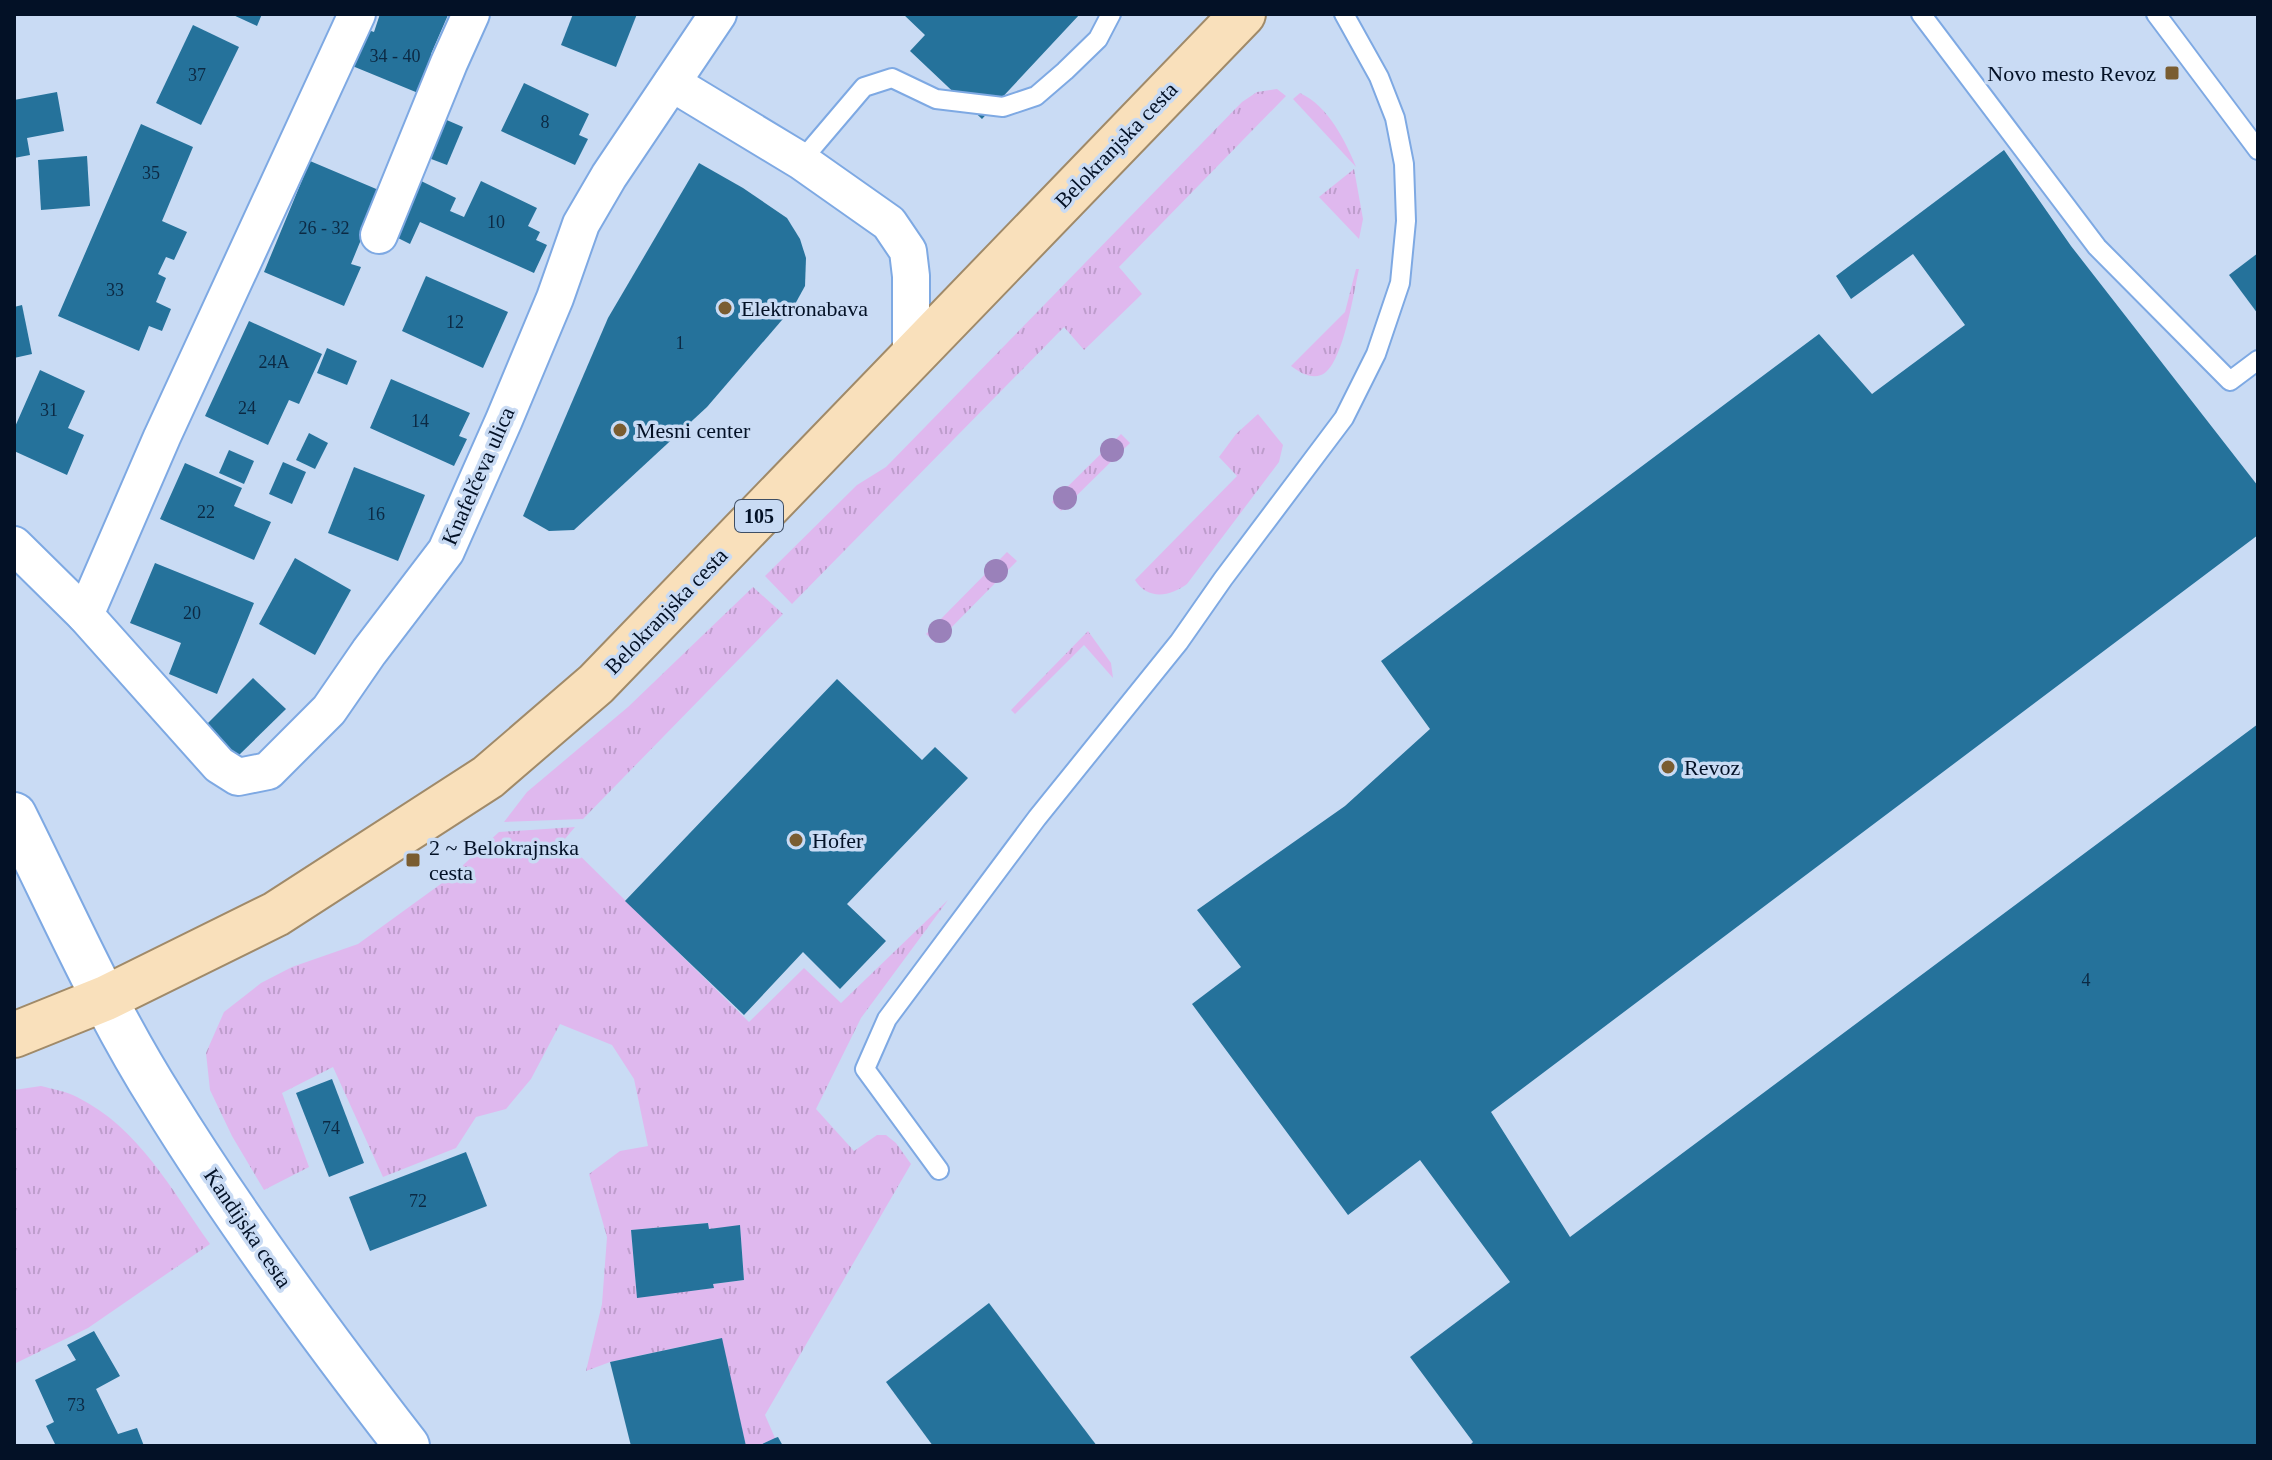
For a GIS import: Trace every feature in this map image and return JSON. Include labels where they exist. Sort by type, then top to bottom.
[{"type":"main road","name":"Belokranjska cesta","points":[[106,998],[276,914],[488,777],[596,684],[1243,14]]},
{"type":"main road","name":"Kandijska cesta","points":[[14,815],[161,1100],[254,1240],[407,1446]]},
{"type":"main road","name":"105","points":[[14,1035],[106,998]]},
{"type":"street","points":[[85,615],[162,437],[357,14]]},
{"type":"street","points":[[379,235],[471,14]]},
{"type":"street","name":"Knafelčeva ulica","points":[[14,545],[85,615],[219,765],[238,777],[268,771],[329,710],[446,551],[555,298],[581,224],[609,176],[718,14]]},
{"type":"street","points":[[672,83],[801,161],[889,223],[908,251],[911,359]]},
{"type":"lane","points":[[801,161],[864,87],[892,78],[936,99],[1003,107],[1036,96],[1098,39],[1111,14]]},
{"type":"lane","points":[[939,1170],[865,1069],[887,1019],[1037,818],[1179,642],[1344,418],[1376,354],[1400,283],[1406,221],[1404,164],[1395,118],[1379,77],[1344,14]]},
{"type":"lane","points":[[1921,14],[2097,247],[2230,381],[2258,360]]},
{"type":"lane","points":[[2156,14],[2258,150]]},
{"type":"green space","points":[[1277,89],[1286,96],[1119,267],[1142,294],[1084,350],[1064,327],[792,604],[765,576],[857,485],[886,467],[1242,102],[1257,92]]},
{"type":"green space","points":[[1300,93],[1327,115],[1341,135],[1356,167],[1293,99]]},
{"type":"green space","points":[[1354,169],[1363,219],[1359,239],[1319,197]]},
{"type":"green space","points":[[1356,269],[1359,269],[1351,310],[1336,358],[1321,375],[1301,373],[1291,366],[1345,312]]},
{"type":"green space","points":[[1258,414],[1283,445],[1279,462],[1187,584],[1166,594],[1146,591],[1135,580],[1237,476],[1219,457],[1236,434]]},
{"type":"green space","points":[[1121,434],[1130,443],[1061,511],[1052,502]]},
{"type":"green space","points":[[1007,552],[1017,561],[936,643],[926,634]]},
{"type":"green space","points":[[753,587],[783,614],[583,819],[504,822],[527,792],[628,707]]},
{"type":"green space","points":[[1088,631],[1111,663],[1113,678],[1084,645],[1015,714],[1011,710]]},
{"type":"green space","points":[[575,827],[564,840],[749,1022],[804,968],[841,1003],[948,900],[861,1018],[816,1109],[854,1151],[877,1135],[886,1135],[911,1164],[765,1415],[775,1438],[758,1446],[746,1446],[721,1338],[610,1362],[586,1371],[602,1304],[607,1237],[589,1174],[620,1151],[648,1146],[634,1079],[612,1045],[560,1024],[531,1079],[506,1109],[476,1117],[456,1148],[383,1177],[333,1067],[282,1093],[309,1167],[264,1190],[232,1136],[210,1090],[206,1053],[224,1012],[261,983],[292,967],[358,944],[449,878],[499,832]],"holes":[[[708,1223],[709,1229],[740,1226],[744,1280],[713,1284],[713,1288],[637,1297],[631,1230]]]},
{"type":"green space","points":[[41,1086],[77,1097],[118,1125],[167,1181],[210,1244],[88,1328],[14,1364],[14,1090]]},
{"type":"building","points":[[231,14],[262,14],[257,26]]},
{"type":"building","points":[[380,14],[460,14],[458,19],[448,15],[431,54],[439,57],[423,95],[350,65],[365,29],[374,32]]},
{"type":"building","points":[[573,14],[637,14],[616,67],[561,45]]},
{"type":"building","points":[[903,14],[1080,14],[982,119],[910,51],[925,35]]},
{"type":"building","points":[[193,25],[239,47],[201,125],[156,103]]},
{"type":"building","points":[[524,83],[589,114],[579,135],[588,139],[575,165],[501,131]]},
{"type":"building","points":[[57,92],[64,131],[27,138],[30,155],[14,158],[14,100]]},
{"type":"building","points":[[442,118],[463,127],[447,165],[426,157]]},
{"type":"building","points":[[141,124],[193,147],[162,221],[187,232],[174,260],[166,257],[158,274],[166,278],[156,302],[171,309],[162,331],[149,326],[139,351],[58,316]]},
{"type":"building","points":[[2004,150],[2071,246],[2258,486],[2258,535],[1491,1112],[1570,1237],[2258,724],[2258,1446],[1469,1446],[1473,1442],[1410,1357],[1510,1282],[1420,1160],[1348,1215],[1192,1004],[1241,967],[1197,910],[1345,806],[1430,729],[1381,661],[1819,334],[1872,394],[1965,325],[1913,254],[1851,299],[1836,276]]},
{"type":"building","points":[[87,156],[90,206],[41,210],[38,160]]},
{"type":"building","points":[[310,161],[381,191],[351,264],[361,267],[344,306],[264,272]]},
{"type":"building","points":[[699,163],[787,218],[800,239],[806,258],[805,286],[794,306],[707,407],[574,530],[549,531],[523,516],[608,318]]},
{"type":"building","points":[[417,179],[456,198],[450,211],[464,217],[481,181],[537,208],[528,226],[540,232],[536,240],[547,245],[534,273],[420,222],[410,244],[390,234]]},
{"type":"building","points":[[2258,253],[2258,314],[2229,275]]},
{"type":"building","points":[[426,276],[508,312],[483,368],[402,331]]},
{"type":"building","points":[[22,305],[32,354],[14,358],[14,307]]},
{"type":"building","points":[[249,321],[322,354],[299,404],[289,400],[268,445],[205,416]]},
{"type":"building","points":[[327,348],[357,361],[347,385],[317,373]]},
{"type":"building","points":[[40,370],[85,391],[68,428],[84,435],[67,475],[14,451],[14,429]]},
{"type":"building","points":[[391,379],[470,413],[459,436],[467,439],[454,466],[370,428]]},
{"type":"building","points":[[309,433],[328,443],[315,469],[296,460]]},
{"type":"building","points":[[229,450],[254,461],[244,484],[219,473]]},
{"type":"building","points":[[283,462],[306,472],[292,504],[269,494]]},
{"type":"building","points":[[185,463],[242,488],[234,506],[271,522],[254,560],[160,519]]},
{"type":"building","points":[[354,467],[425,495],[398,561],[328,533]]},
{"type":"building","points":[[295,558],[351,590],[315,655],[259,624]]},
{"type":"building","points":[[155,563],[254,603],[217,694],[169,674],[181,643],[130,623]]},
{"type":"building","points":[[253,678],[286,709],[238,756],[206,725]]},
{"type":"building","name":"Hofer","points":[[837,679],[922,760],[935,747],[968,778],[847,904],[886,941],[840,989],[803,952],[744,1015],[625,901]]},
{"type":"building","points":[[332,1079],[364,1163],[329,1177],[296,1093]]},
{"type":"building","points":[[466,1152],[487,1206],[370,1251],[349,1197]]},
{"type":"building","points":[[708,1223],[709,1229],[740,1225],[744,1280],[713,1284],[714,1288],[637,1298],[631,1230]]},
{"type":"building","points":[[989,1303],[1097,1446],[933,1446],[886,1382]]},
{"type":"building","points":[[94,1331],[120,1376],[96,1389],[118,1434],[137,1428],[144,1446],[56,1446],[46,1426],[54,1422],[35,1380],[76,1360],[67,1345]]},
{"type":"building","points":[[722,1338],[746,1446],[631,1446],[610,1362]]},
{"type":"building","points":[[778,1437],[783,1446],[758,1446],[775,1438]]},
{"type":"place","name":"Novo mesto Revoz","points":[[2172,73]]},
{"type":"place","name":"Elektronabava","points":[[725,308]]},
{"type":"place","name":"Mesni center","points":[[620,430]]},
{"type":"place","name":"Revoz","points":[[1668,767]]},
{"type":"place","name":"Hofer","points":[[796,840]]},
{"type":"place","name":"2 ~ Belokrajnska cesta","points":[[413,860]]}]
